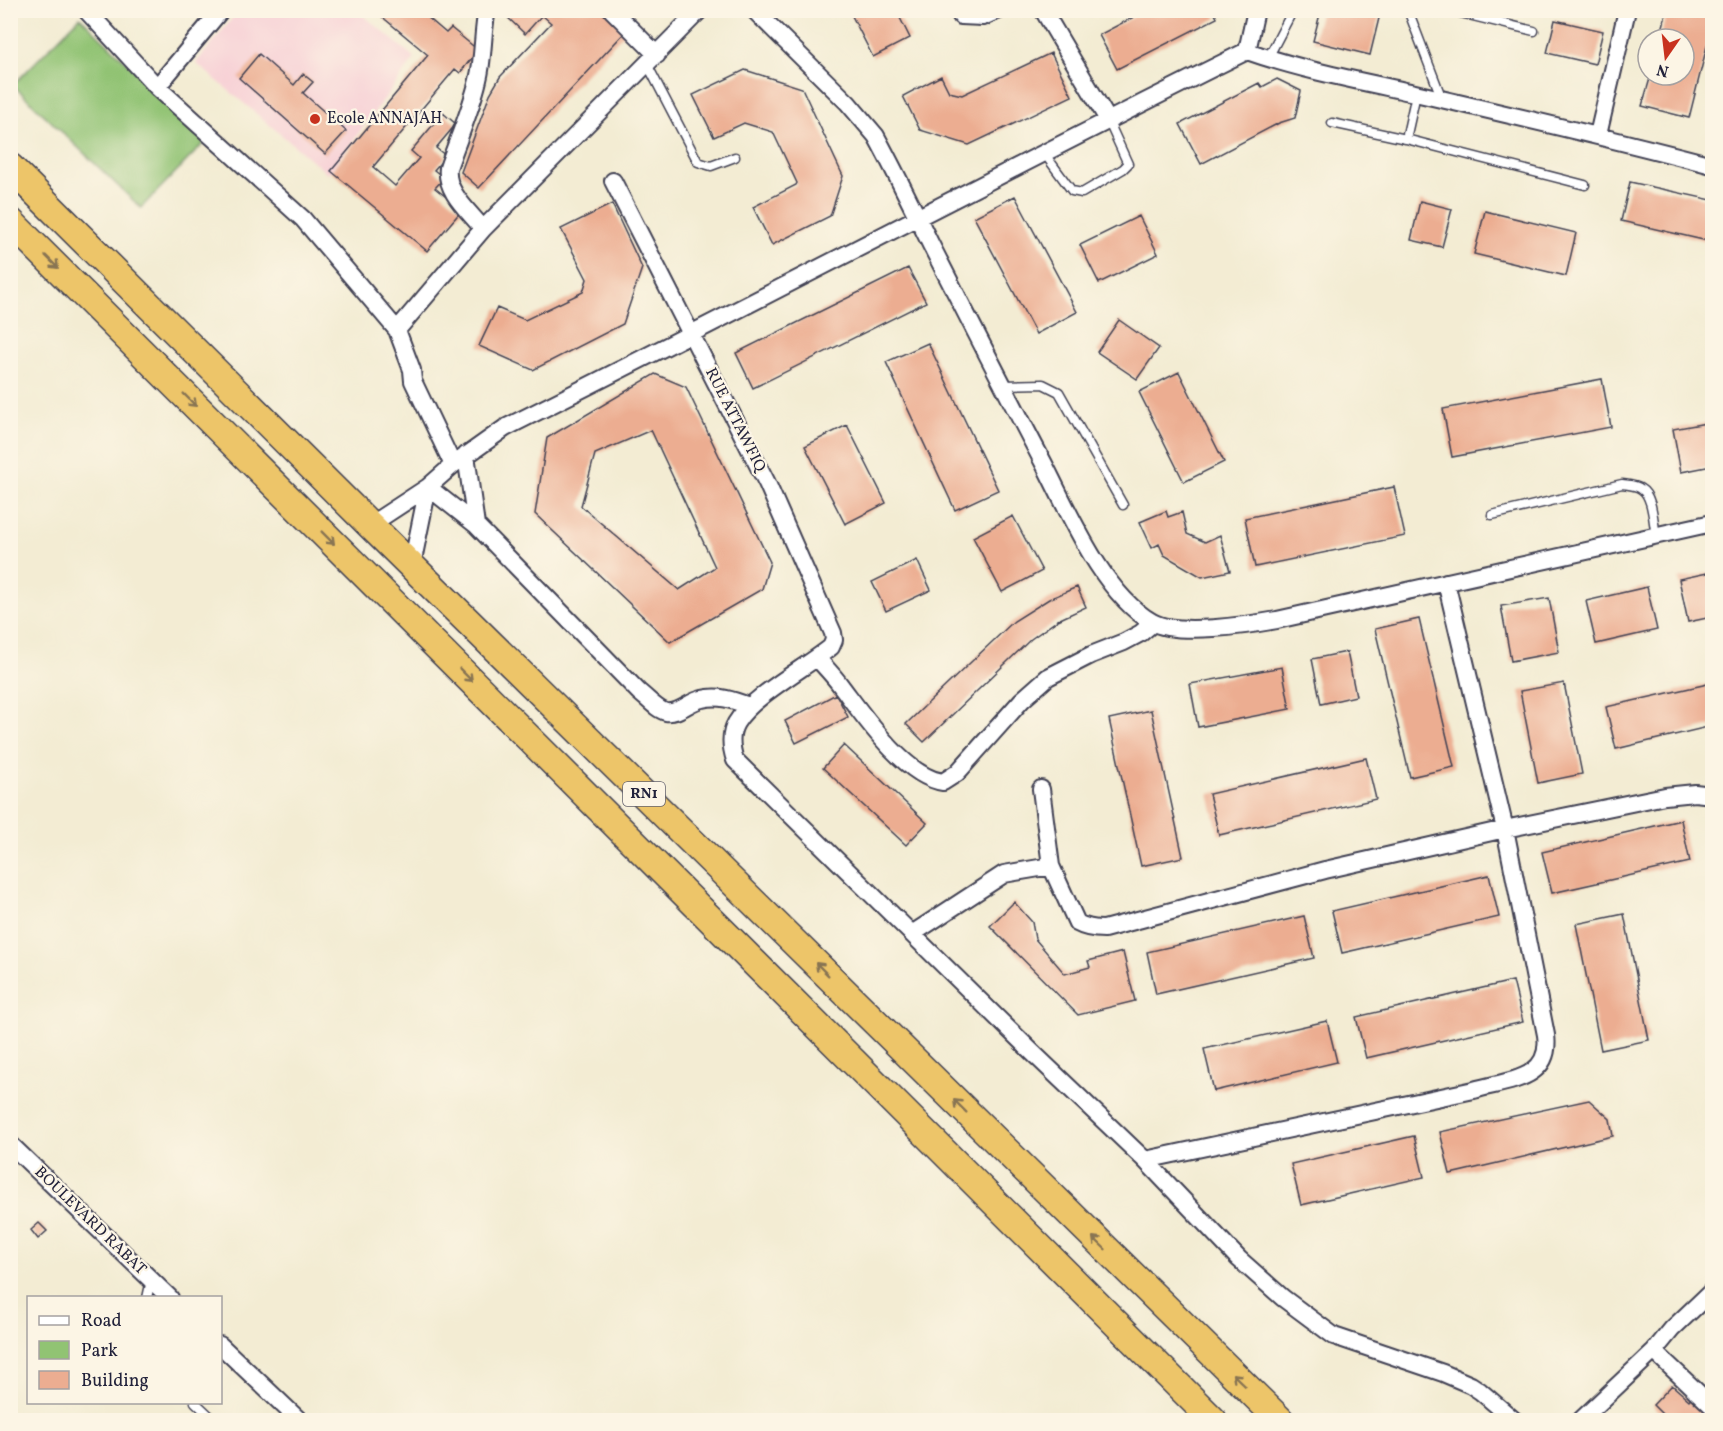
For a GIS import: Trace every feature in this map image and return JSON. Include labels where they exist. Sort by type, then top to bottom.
[{"type":"highway","name":"RN1","points":[[10,166],[370,525],[1280,1420]]},
{"type":"highway","name":"RN1","points":[[10,221],[1214,1420]]},
{"type":"street","points":[[86,10],[157,87],[303,219],[397,330],[413,381],[460,460],[476,525]]},
{"type":"street","points":[[157,87],[221,10]]},
{"type":"street","points":[[483,229],[452,191],[447,177],[448,168],[478,81],[487,10]]},
{"type":"street","points":[[612,10],[652,60]]},
{"type":"street","points":[[397,330],[483,229],[700,10]]},
{"type":"street","points":[[754,10],[864,120],[889,159],[1002,385],[1094,558],[1122,596],[1153,623],[1179,628],[1238,627],[1713,523]]},
{"type":"street","points":[[958,10],[961,16],[983,17],[999,10]]},
{"type":"street","points":[[1043,10],[1108,120]]},
{"type":"street","points":[[1247,51],[1256,10]]},
{"type":"street","points":[[1598,135],[1627,10]]},
{"type":"street","points":[[370,525],[428,486],[505,428],[1247,51],[1416,94],[1598,135],[1713,165]]},
{"type":"street","name":"RUE ATTAWFIQ","points":[[614,181],[767,483],[827,617],[834,640],[831,647],[817,658]]},
{"type":"street","points":[[428,486],[476,525],[639,692],[662,711],[676,711],[700,699],[727,698],[749,706]]},
{"type":"street","points":[[411,565],[428,486]]},
{"type":"street","points":[[1145,1160],[1474,1090],[1527,1075],[1538,1068],[1544,1060],[1548,1048],[1546,1035],[1505,829],[1446,582]]},
{"type":"street","points":[[1153,623],[1124,642],[1048,677],[1022,700],[957,773],[944,782],[934,781],[913,767],[886,742],[862,716],[841,685],[817,658],[749,706],[734,725],[731,747],[735,760],[1145,1160],[1239,1259],[1282,1298],[1324,1330],[1356,1345],[1465,1382],[1480,1391],[1514,1420]]},
{"type":"street","points":[[1041,789],[1051,866],[1077,923],[1084,927],[1104,929],[1324,870],[1505,829],[1665,796],[1695,793],[1713,795]]},
{"type":"street","points":[[912,934],[1004,874],[1051,866]]},
{"type":"street","name":"BOULEVARD RABAT","points":[[10,1144],[168,1296]]},
{"type":"street","points":[[1581,1420],[1713,1291]]},
{"type":"street","points":[[222,1347],[299,1420]]},
{"type":"street","points":[[1654,1351],[1713,1406]]},
{"type":"lane","points":[[1268,58],[1293,10]]},
{"type":"lane","points":[[1408,10],[1442,100]]},
{"type":"lane","points":[[1448,10],[1534,32]]},
{"type":"lane","points":[[652,60],[698,162],[711,166],[735,157]]},
{"type":"lane","points":[[1406,139],[1416,94]]},
{"type":"lane","points":[[1044,153],[1072,191],[1082,193],[1124,169],[1128,164],[1108,120]]},
{"type":"lane","points":[[1332,123],[1406,139],[1585,185]]},
{"type":"lane","points":[[1002,385],[1043,384],[1059,392],[1123,505]]},
{"type":"lane","points":[[1492,514],[1622,484],[1639,487],[1644,491],[1649,499],[1656,535]]},
{"type":"lane","points":[[148,1296],[152,1280]]},
{"type":"lane","points":[[197,1404],[214,1420]]},
{"type":"shaded area","name":"Ecole ANNAJAH","points":[[239,10],[358,11],[415,58],[328,174],[196,63]]},
{"type":"green space","points":[[80,17],[207,140],[141,208],[13,85]]},
{"type":"building","points":[[374,10],[419,10],[446,33],[451,28],[478,50],[460,73],[455,69],[373,167],[395,186],[419,158],[411,151],[443,113],[456,124],[436,148],[446,156],[434,170],[444,178],[435,188],[462,210],[427,251],[331,171],[428,55]]},
{"type":"building","points":[[505,10],[607,10],[628,29],[479,188],[461,172],[490,94],[500,77],[551,23],[542,15],[525,34],[503,13]]},
{"type":"building","points":[[849,10],[896,10],[910,38],[873,57]]},
{"type":"building","points":[[1147,10],[1213,10],[1217,18],[1117,69],[1099,35]]},
{"type":"building","points":[[1321,10],[1365,10],[1380,14],[1370,55],[1313,41]]},
{"type":"building","points":[[1667,10],[1712,10],[1712,26],[1689,118],[1642,106],[1648,87],[1696,87],[1696,27],[1663,27]]},
{"type":"building","points":[[1555,20],[1603,31],[1595,64],[1547,53]]},
{"type":"building","points":[[1051,53],[1072,96],[969,145],[920,130],[903,96],[941,76],[949,92],[962,95]]},
{"type":"building","points":[[259,54],[294,85],[303,74],[313,82],[303,93],[346,131],[325,154],[239,78]]},
{"type":"building","points":[[745,70],[802,88],[843,176],[830,216],[772,245],[753,207],[797,183],[773,132],[744,123],[714,137],[693,95]]},
{"type":"building","points":[[1277,79],[1301,91],[1295,118],[1279,123],[1201,164],[1180,124],[1259,83],[1262,87]]},
{"type":"building","points":[[1630,182],[1712,200],[1712,242],[1621,221]]},
{"type":"building","points":[[1015,196],[1077,312],[1036,334],[974,217]]},
{"type":"building","points":[[1420,201],[1452,209],[1442,247],[1411,240]]},
{"type":"building","points":[[612,204],[642,268],[623,324],[533,370],[479,346],[497,308],[525,320],[583,292],[587,279],[561,229]]},
{"type":"building","points":[[1485,211],[1576,233],[1566,276],[1474,254]]},
{"type":"building","points":[[1139,216],[1158,254],[1099,283],[1080,245]]},
{"type":"building","points":[[908,268],[926,302],[753,388],[736,353]]},
{"type":"building","points":[[1119,320],[1159,348],[1137,379],[1097,352]]},
{"type":"building","points":[[928,343],[998,490],[955,510],[886,362]]},
{"type":"building","points":[[1179,372],[1224,462],[1184,482],[1139,392]]},
{"type":"building","points":[[655,374],[686,387],[770,562],[762,589],[670,642],[535,514],[547,438]],"holes":[[[651,430],[715,567],[679,590],[581,506],[595,454]]]},
{"type":"building","points":[[1602,379],[1611,427],[1452,457],[1443,409]]},
{"type":"building","points":[[1712,422],[1712,466],[1681,472],[1673,429]]},
{"type":"building","points":[[847,425],[886,503],[845,524],[805,446]]},
{"type":"building","points":[[1394,487],[1405,536],[1255,567],[1245,518]]},
{"type":"building","points":[[1166,511],[1168,517],[1182,512],[1187,534],[1205,542],[1220,535],[1230,571],[1202,577],[1164,555],[1159,544],[1152,548],[1140,522]]},
{"type":"building","points":[[1013,516],[1042,571],[1002,592],[973,537]]},
{"type":"building","points":[[917,560],[931,590],[886,611],[872,582]]},
{"type":"building","points":[[1712,572],[1712,617],[1688,622],[1679,579]]},
{"type":"building","points":[[1077,587],[1086,607],[1058,620],[1031,639],[924,742],[906,724],[1014,621],[1049,599]]},
{"type":"building","points":[[1647,587],[1657,630],[1596,644],[1586,601]]},
{"type":"building","points":[[1549,598],[1559,652],[1511,661],[1501,606]]},
{"type":"building","points":[[1419,619],[1454,767],[1410,777],[1375,629]]},
{"type":"building","points":[[1347,652],[1356,696],[1321,704],[1312,659]]},
{"type":"building","points":[[1282,667],[1290,709],[1198,727],[1190,684]]},
{"type":"building","points":[[1564,683],[1582,774],[1538,783],[1520,691]]},
{"type":"building","points":[[1712,683],[1712,726],[1616,749],[1606,707]]},
{"type":"building","points":[[836,694],[848,717],[796,743],[785,721]]},
{"type":"building","points":[[1151,710],[1183,857],[1141,866],[1109,719]]},
{"type":"building","points":[[844,745],[927,823],[906,845],[823,768]]},
{"type":"building","points":[[1366,758],[1376,799],[1219,835],[1209,794]]},
{"type":"building","points":[[1681,820],[1690,862],[1552,893],[1542,852]]},
{"type":"building","points":[[1489,875],[1499,917],[1342,953],[1332,911]]},
{"type":"building","points":[[1014,902],[1032,922],[1035,939],[1065,974],[1090,967],[1088,961],[1123,952],[1135,1001],[1078,1015],[990,926]]},
{"type":"building","points":[[1624,914],[1649,1040],[1601,1050],[1576,924]]},
{"type":"building","points":[[1304,916],[1314,958],[1156,994],[1147,952]]},
{"type":"building","points":[[1513,981],[1523,1022],[1366,1058],[1356,1017]]},
{"type":"building","points":[[1327,1021],[1337,1062],[1214,1091],[1204,1049]]},
{"type":"building","points":[[1589,1100],[1610,1119],[1613,1136],[1450,1174],[1440,1132]]},
{"type":"building","points":[[1414,1136],[1424,1177],[1301,1205],[1291,1164]]},
{"type":"building","points":[[39,1223],[47,1231],[38,1239],[31,1230]]},
{"type":"building","points":[[1672,1385],[1689,1400],[1693,1395],[1712,1413],[1705,1420],[1658,1420],[1663,1415],[1653,1405]]},
{"type":"place","name":"Ecole ANNAJAH","points":[[315,119]]}]
